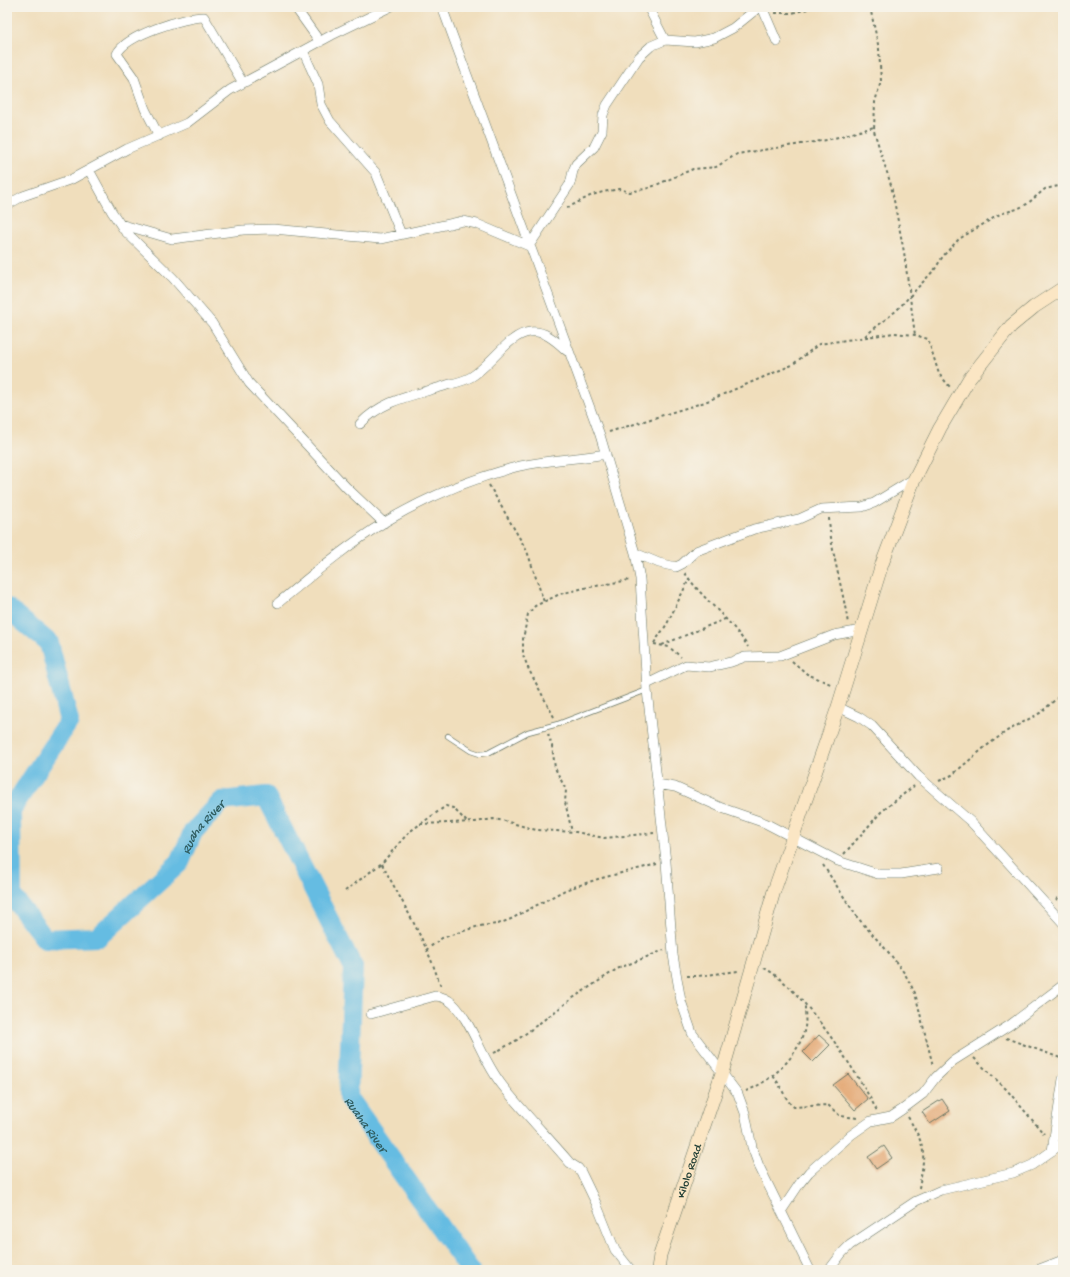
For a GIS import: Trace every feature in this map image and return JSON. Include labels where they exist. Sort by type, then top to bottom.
[{"type":"main road","name":"Kilolo Road","points":[[658,1270],[660,1255],[722,1073],[774,891],[844,689],[855,630],[915,478],[969,379],[1011,326],[1063,288]]},
{"type":"street","points":[[296,7],[320,42]]},
{"type":"street","points":[[7,205],[23,196],[72,179],[127,149],[187,123],[230,90],[390,7]]},
{"type":"street","points":[[442,7],[568,352],[600,435],[635,553],[640,579],[647,687],[666,862],[672,946],[681,1001],[692,1033],[738,1094],[745,1113],[752,1147],[810,1270]]},
{"type":"street","points":[[648,7],[665,40]]},
{"type":"street","points":[[529,246],[570,184],[576,164],[594,147],[602,131],[603,115],[607,105],[639,57],[651,46],[665,40],[695,42],[714,38],[733,28],[761,9],[777,42]]},
{"type":"street","points":[[159,136],[145,109],[134,78],[117,54],[122,48],[141,35],[171,22],[204,16],[243,83]]},
{"type":"street","points":[[303,51],[318,84],[321,104],[330,121],[376,173],[401,234]]},
{"type":"street","points":[[89,170],[120,224],[173,278],[212,323],[249,383],[346,487],[384,523]]},
{"type":"street","points":[[120,224],[172,239],[244,230],[273,229],[380,239],[463,221],[470,221],[529,246]]},
{"type":"street","points":[[360,424],[371,412],[390,402],[469,378],[486,367],[518,336],[531,331],[550,337],[568,352]]},
{"type":"street","points":[[278,603],[318,570],[384,523],[423,502],[484,478],[517,467],[606,454]]},
{"type":"street","points":[[635,553],[670,566],[679,565],[696,551],[708,545],[754,529],[786,523],[828,508],[862,507],[881,499],[915,478]]},
{"type":"street","points":[[647,687],[670,671],[686,665],[717,666],[746,657],[773,657],[786,654],[855,630]]},
{"type":"street","points":[[838,707],[859,717],[872,726],[926,782],[971,822],[1063,923]]},
{"type":"street","points":[[657,784],[675,787],[715,805],[793,836],[838,861],[878,874],[901,874],[938,868]]},
{"type":"street","points":[[782,1210],[809,1172],[852,1134],[871,1121],[890,1117],[903,1109],[923,1094],[936,1077],[953,1061],[995,1034],[1063,985]]},
{"type":"street","points":[[371,1014],[435,996],[444,996],[456,1006],[486,1060],[502,1085],[570,1163],[578,1168],[596,1203],[615,1250],[631,1270]]},
{"type":"street","points":[[1052,1148],[1063,1079]]},
{"type":"street","points":[[829,1270],[850,1245],[916,1201],[941,1190],[1013,1173],[1032,1165],[1052,1148],[1063,1143]]},
{"type":"street","points":[[1037,1270],[1063,1260]]},
{"type":"lane","points":[[448,736],[471,751],[480,754],[488,753],[528,732],[558,724],[647,687]]},
{"type":"path","points":[[761,9],[792,13],[815,7]]},
{"type":"path","points":[[870,7],[879,49],[881,82],[875,102],[874,127],[876,140],[891,185],[910,296],[915,335]]},
{"type":"path","points":[[565,209],[592,195],[619,189],[630,192],[649,188],[693,169],[716,167],[737,154],[827,140],[874,127]]},
{"type":"path","points":[[865,337],[897,310],[935,269],[943,256],[958,239],[1000,214],[1017,209],[1027,204],[1045,190],[1063,185]]},
{"type":"path","points":[[600,435],[705,402],[792,366],[819,344],[894,333],[915,335],[928,339],[939,374],[958,397]]},
{"type":"path","points":[[484,478],[511,521],[527,551],[544,602]]},
{"type":"path","points":[[828,508],[829,527],[843,589],[855,630]]},
{"type":"path","points":[[679,565],[705,599],[733,626],[754,656]]},
{"type":"path","points":[[558,724],[529,670],[522,648],[528,614],[534,606],[560,594],[584,588],[640,579]]},
{"type":"path","points":[[654,644],[667,624],[689,580]]},
{"type":"path","points":[[662,645],[725,618]]},
{"type":"path","points":[[644,646],[654,644],[662,645],[676,651],[686,665]]},
{"type":"path","points":[[786,654],[807,674],[844,689]]},
{"type":"path","points":[[838,861],[881,812],[901,795],[926,782],[952,775],[985,747],[1007,731],[1040,713],[1063,693]]},
{"type":"path","points":[[540,729],[546,733],[551,740],[555,768],[566,790],[565,802],[572,832]]},
{"type":"path","points":[[345,891],[382,863],[404,837],[446,806],[450,806],[466,822]]},
{"type":"path","points":[[420,824],[435,825],[493,819],[536,830],[572,832],[604,838],[663,832]]},
{"type":"path","points":[[813,848],[849,906],[905,974],[915,993],[936,1077]]},
{"type":"path","points":[[426,950],[442,938],[479,926],[498,924],[511,919],[565,890],[598,879],[666,862]]},
{"type":"path","points":[[382,863],[435,969],[444,996]]},
{"type":"path","points":[[486,1060],[497,1050],[517,1040],[584,990],[617,969],[672,946]]},
{"type":"path","points":[[7,958],[12,957]]},
{"type":"path","points":[[676,974],[698,976],[751,968],[773,973],[786,984],[822,1024],[867,1091],[881,1119]]},
{"type":"path","points":[[738,1094],[755,1088],[780,1070],[798,1044],[805,1028],[805,1006]]},
{"type":"path","points":[[995,1034],[1063,1059]]},
{"type":"path","points":[[967,1052],[1007,1090],[1052,1148]]},
{"type":"path","points":[[773,1076],[781,1086],[786,1098],[794,1107],[828,1105],[843,1117],[871,1121]]},
{"type":"path","points":[[903,1109],[921,1139],[924,1149],[916,1201]]},
{"type":"building","points":[[819,1035],[830,1045],[813,1062],[803,1052]]},
{"type":"building","points":[[848,1074],[868,1099],[855,1110],[833,1085]]},
{"type":"building","points":[[942,1099],[950,1111],[930,1124],[922,1112]]},
{"type":"building","points":[[884,1146],[892,1158],[876,1169],[868,1157]]},
{"type":"waterway","name":"Ruaha River","points":[[7,608],[49,643],[69,721],[11,810],[12,896],[45,939],[98,937],[180,862],[193,832],[222,801],[266,796],[353,967],[348,1097],[470,1270]]}]
